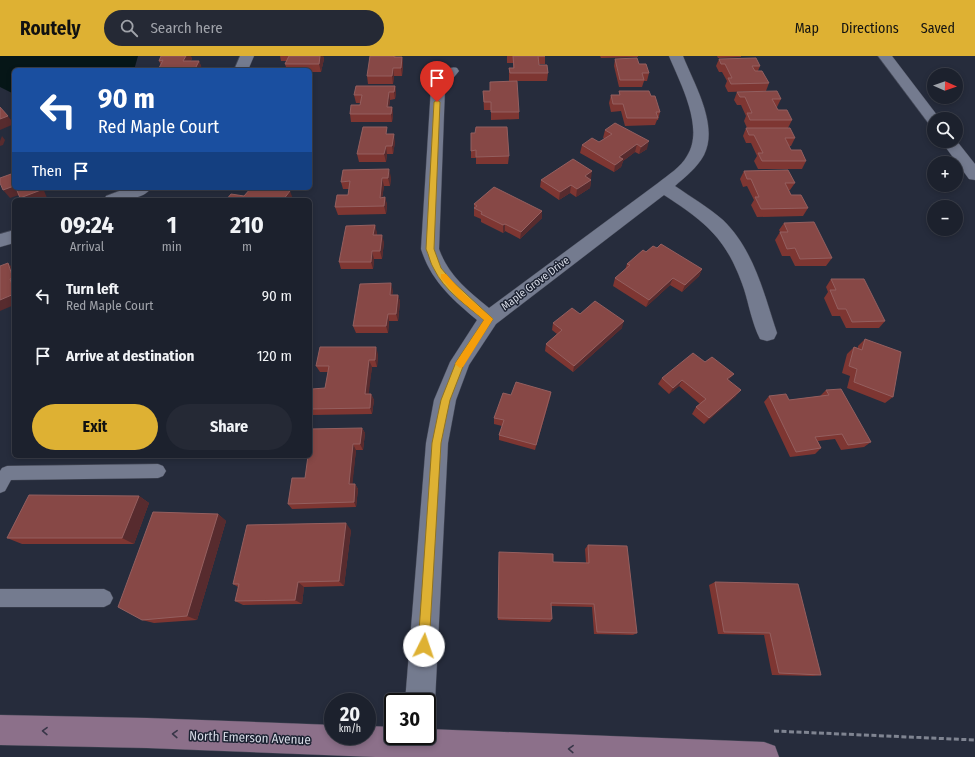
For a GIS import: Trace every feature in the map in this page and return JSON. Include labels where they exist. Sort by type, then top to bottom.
[{"type":"main road","name":"North Emerson Avenue","points":[[0,730],[384,744]]},
{"type":"main road","name":"North Emerson Avenue","points":[[419,745],[764,757]]},
{"type":"street","points":[[242,68],[247,56]]},
{"type":"street","name":"Maple Grove Drive","points":[[421,693],[437,443],[445,400],[460,362],[489,319],[518,295],[664,188],[689,165],[696,154],[700,143],[700,115],[676,56]]},
{"type":"street","points":[[885,56],[927,112]]},
{"type":"street","points":[[452,71],[438,86],[430,249],[437,268],[448,282],[461,296],[489,319]]},
{"type":"street","points":[[955,148],[975,174]]},
{"type":"street","points":[[664,188],[694,207],[717,225],[732,241],[750,281],[767,333]]},
{"type":"street","points":[[117,198],[137,190]]},
{"type":"street","points":[[0,241],[12,237]]},
{"type":"lane","points":[[0,486],[7,473],[158,471]]},
{"type":"lane","points":[[0,598],[104,598]]},
{"type":"shaded area","points":[[0,56],[138,56],[135,68],[12,68],[12,93],[0,87]]},
{"type":"building","points":[[161,56],[186,56],[183,61],[199,61],[196,68],[159,68],[163,60],[159,61]]},
{"type":"building","points":[[289,56],[320,56],[319,64],[285,64]]},
{"type":"building","points":[[370,56],[402,57],[401,68],[393,68],[392,76],[367,76]]},
{"type":"building","points":[[513,56],[538,56],[539,65],[547,65],[548,73],[510,73],[509,68],[514,68]]},
{"type":"building","points":[[637,58],[639,64],[646,64],[649,73],[642,73],[644,80],[620,80],[615,59]]},
{"type":"building","points":[[756,58],[760,66],[752,66],[755,71],[762,71],[769,83],[731,84],[728,78],[732,78],[725,64],[721,64],[719,59]]},
{"type":"building","points":[[517,81],[519,112],[491,112],[491,102],[484,102],[483,91],[490,91],[490,82]]},
{"type":"building","points":[[356,86],[395,86],[394,92],[389,92],[387,107],[392,107],[391,114],[350,114],[351,105],[360,105],[362,95],[354,95]]},
{"type":"building","points":[[619,91],[649,91],[651,96],[655,96],[660,112],[656,112],[658,118],[627,118],[623,104],[613,104],[611,95],[620,95]]},
{"type":"building","points":[[777,91],[781,99],[772,99],[778,110],[787,110],[792,120],[750,120],[747,113],[752,113],[745,97],[740,97],[737,92]]},
{"type":"building","points":[[0,107],[8,116],[0,119]]},
{"type":"building","points":[[615,123],[649,141],[641,147],[637,144],[619,157],[623,159],[615,165],[582,145],[592,138],[599,142],[612,134],[605,130]]},
{"type":"building","points":[[363,127],[387,127],[386,134],[394,134],[392,146],[386,146],[384,154],[357,154]]},
{"type":"building","points":[[476,127],[507,127],[509,156],[476,157],[476,150],[471,151],[471,133],[475,133]]},
{"type":"building","points":[[746,128],[790,128],[795,138],[785,138],[791,150],[801,150],[806,161],[762,161],[758,153],[763,153],[754,135],[749,135]]},
{"type":"building","points":[[573,159],[592,171],[585,176],[591,180],[577,189],[571,185],[560,192],[541,180]]},
{"type":"building","points":[[389,169],[388,178],[382,178],[380,198],[385,197],[384,206],[335,207],[337,195],[348,195],[350,181],[341,182],[343,170]]},
{"type":"building","points":[[788,170],[795,183],[785,183],[791,195],[801,195],[808,208],[761,209],[755,197],[759,197],[751,179],[747,179],[744,171]]},
{"type":"building","points":[[12,174],[12,187],[3,190],[0,183],[0,178]]},
{"type":"building","points":[[494,187],[542,211],[521,232],[481,214],[482,212],[474,208],[477,206],[474,204]]},
{"type":"building","points":[[17,190],[41,190],[20,198]]},
{"type":"building","points":[[249,190],[290,191],[285,198],[228,198],[231,194],[244,196]]},
{"type":"building","points":[[814,222],[832,258],[800,259],[795,248],[787,249],[780,232],[788,232],[784,223]]},
{"type":"building","points":[[375,225],[373,235],[382,235],[380,251],[372,251],[371,262],[339,262],[346,226]]},
{"type":"building","points":[[661,244],[702,269],[685,285],[673,278],[649,300],[615,278],[630,265],[627,264],[643,250],[646,252],[653,246],[657,248]]},
{"type":"building","points":[[8,263],[12,275],[12,278],[10,279],[12,284],[12,295],[0,300],[0,266]]},
{"type":"building","points":[[831,279],[864,279],[885,321],[852,322],[846,309],[838,309],[830,290],[836,290]]},
{"type":"building","points":[[391,283],[390,295],[398,295],[396,314],[388,314],[386,326],[353,326],[360,284]]},
{"type":"building","points":[[595,301],[624,321],[574,366],[546,344],[562,330],[553,323],[572,308],[580,314]]},
{"type":"building","points":[[865,339],[901,352],[893,397],[854,382],[857,369],[849,366],[854,347],[862,350]]},
{"type":"building","points":[[320,347],[376,347],[375,360],[369,360],[365,394],[371,394],[370,408],[312,409],[312,389],[325,388],[329,366],[316,366]]},
{"type":"building","points":[[693,353],[705,362],[712,357],[734,374],[727,379],[741,390],[709,418],[696,407],[706,399],[682,380],[673,388],[662,378]]},
{"type":"building","points":[[516,382],[551,392],[536,445],[499,435],[504,420],[494,418],[503,393],[511,395]]},
{"type":"building","points":[[841,389],[871,442],[848,445],[842,434],[815,437],[821,448],[796,452],[769,396],[786,394],[789,400],[829,395],[826,390]]},
{"type":"building","points":[[362,428],[360,444],[353,444],[349,484],[355,484],[354,502],[288,504],[292,478],[305,478],[308,458],[312,458],[312,429]]},
{"type":"building","points":[[29,495],[139,496],[122,538],[7,538]]},
{"type":"building","points":[[153,512],[218,514],[187,616],[142,620],[118,607]]},
{"type":"building","points":[[346,523],[339,581],[298,582],[295,600],[235,601],[239,584],[233,584],[247,525]]},
{"type":"building","points":[[588,545],[627,546],[637,633],[597,632],[594,604],[551,603],[552,619],[498,618],[499,552],[553,554],[553,562],[589,563]]},
{"type":"building","points":[[715,582],[798,584],[821,675],[779,673],[770,633],[724,632]]},
{"type":"slow traffic","points":[[443,276],[461,296],[489,319],[460,364]]},
{"type":"route","points":[[424,646],[437,443],[442,414],[445,400],[460,362],[489,319],[461,296],[448,282],[437,268],[430,249],[437,102]]}]
